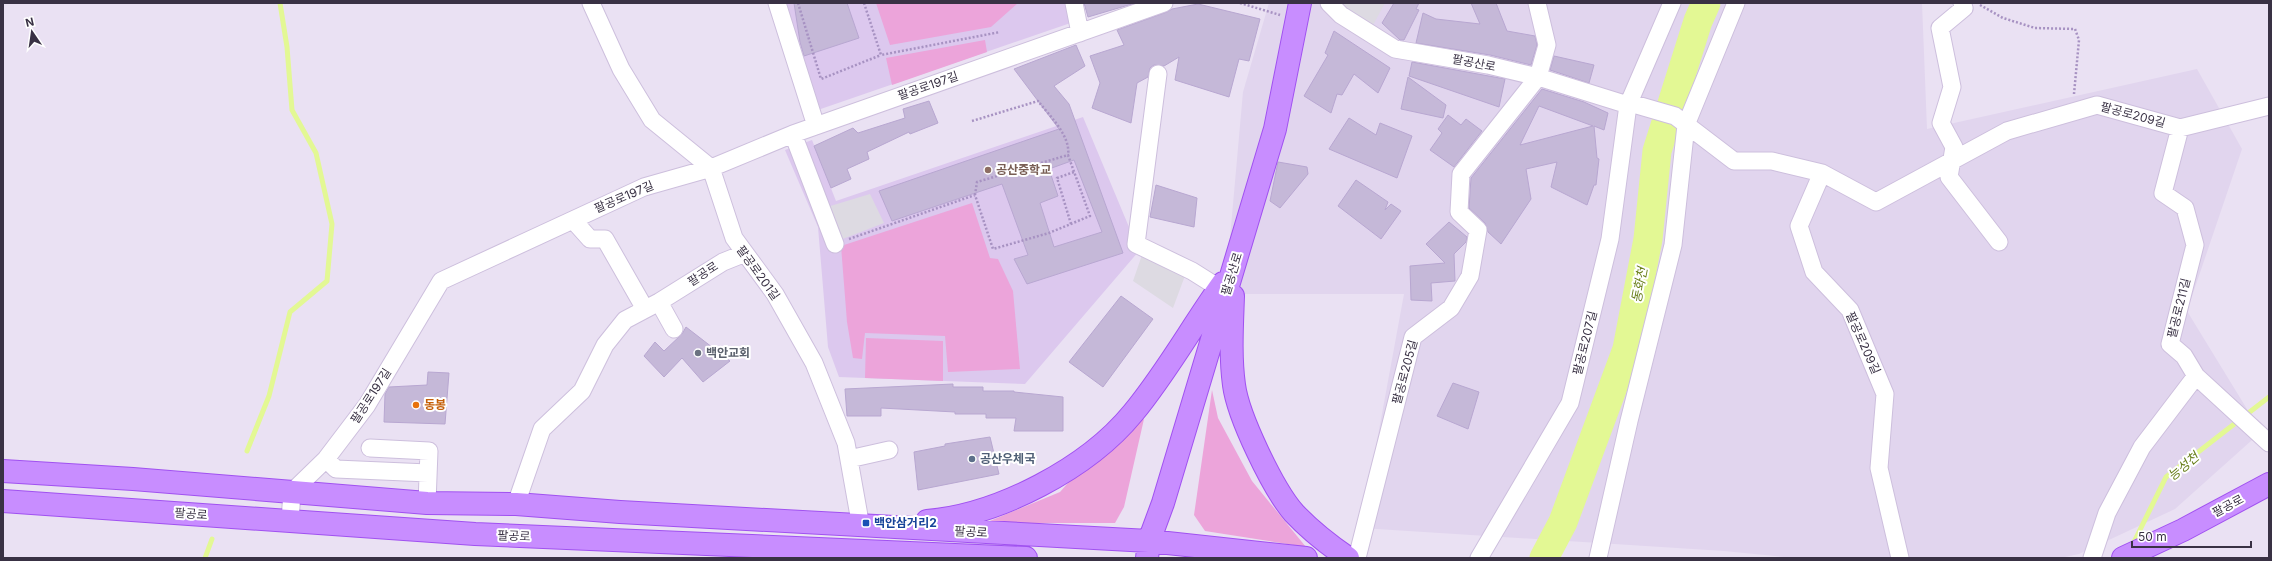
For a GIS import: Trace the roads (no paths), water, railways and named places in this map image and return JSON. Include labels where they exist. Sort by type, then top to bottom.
[{"type":"main road","name":"팔공산로","points":[[1148,550],[1275,130],[1299,11]]},
{"type":"main road","points":[[861,527],[945,519],[1016,498],[1052,479],[1090,453],[1132,414],[1168,368],[1219,288],[1233,269]]},
{"type":"main road","points":[[1233,269],[1234,385],[1241,414],[1253,443],[1294,513],[1328,545],[1348,558]]},
{"type":"main road","name":"팔공로","points":[[3,471],[133,479],[427,503],[516,504],[861,527],[1148,550],[1306,558]]},
{"type":"main road","name":"팔공로","points":[[2123,558],[2182,530],[2269,484]]},
{"type":"main road","name":"팔공로","points":[[3,502],[482,534],[1026,558]]},
{"type":"street","points":[[593,3],[621,69],[652,120],[711,168]]},
{"type":"street","points":[[777,3],[816,126]]},
{"type":"street","points":[[1074,3],[1080,33]]},
{"type":"street","name":"팔공로197길","points":[[292,492],[326,459],[367,406],[441,281],[644,187],[711,168],[793,134],[1164,3]]},
{"type":"street","name":"팔공산로","points":[[1329,3],[1342,15],[1395,49],[1488,65],[1538,77],[1681,121]]},
{"type":"street","name":"팔공로205길","points":[[1357,558],[1413,337],[1451,308],[1470,276],[1478,230],[1459,212],[1461,174],[1538,77],[1547,45],[1537,3]]},
{"type":"street","name":"팔공로207길","points":[[1478,558],[1570,403],[1610,239],[1633,105],[1672,3]]},
{"type":"street","points":[[1598,558],[1629,421],[1673,245],[1681,121],[1736,3]]},
{"type":"street","points":[[1967,5],[1940,28],[1952,87],[1941,124],[1954,147],[1949,177],[1999,242]]},
{"type":"street","points":[[1158,74],[1136,244],[1192,271],[1219,288]]},
{"type":"street","name":"팔공로209길","points":[[1900,558],[1879,468],[1885,394],[1850,310],[1814,272],[1799,226],[1822,173],[1876,202],[2007,130],[2096,105],[2180,128]]},
{"type":"street","points":[[2180,128],[2269,106]]},
{"type":"street","points":[[1681,121],[1734,161],[1772,161],[1822,173]]},
{"type":"street","name":"팔공로211길","points":[[2180,128],[2163,193],[2185,208],[2195,245],[2170,344],[2184,356],[2196,376]]},
{"type":"street","points":[[793,134],[835,244]]},
{"type":"street","name":"팔공로201길","points":[[711,168],[734,238],[743,254],[775,294],[814,363],[846,443],[861,527]]},
{"type":"street","points":[[573,220],[590,239],[604,239],[652,306],[674,329]]},
{"type":"street","name":"팔공로","points":[[516,504],[542,429],[582,391],[605,345],[624,320],[652,306],[723,262],[743,254]]},
{"type":"street","points":[[2092,558],[2107,513],[2142,447],[2196,376],[2269,443]]},
{"type":"street","points":[[370,448],[430,451],[427,503]]},
{"type":"street","points":[[849,459],[889,450]]},
{"type":"street","points":[[326,459],[336,469],[428,473]]},
{"type":"street","points":[[290,521],[292,492]]},
{"type":"waterway","points":[[247,451],[269,396],[290,312],[327,281],[332,224],[316,153],[292,110],[287,47],[280,3]]},
{"type":"waterway","name":"동화천","points":[[1544,558],[1563,522],[1627,349],[1648,239],[1657,151],[1698,21],[1706,3]]},
{"type":"waterway","name":"능성천","points":[[2132,546],[2166,477],[2269,397]]},
{"type":"waterway","points":[[205,558],[212,539]]},
{"type":"place","name":"공산중학교","points":[[988,170]]},
{"type":"place","name":"백안교회","points":[[698,353]]},
{"type":"place","name":"동봉","points":[[416,405]]},
{"type":"place","name":"공산우체국","points":[[972,459]]},
{"type":"place","name":"백안삼거리2","points":[[866,523]]}]
